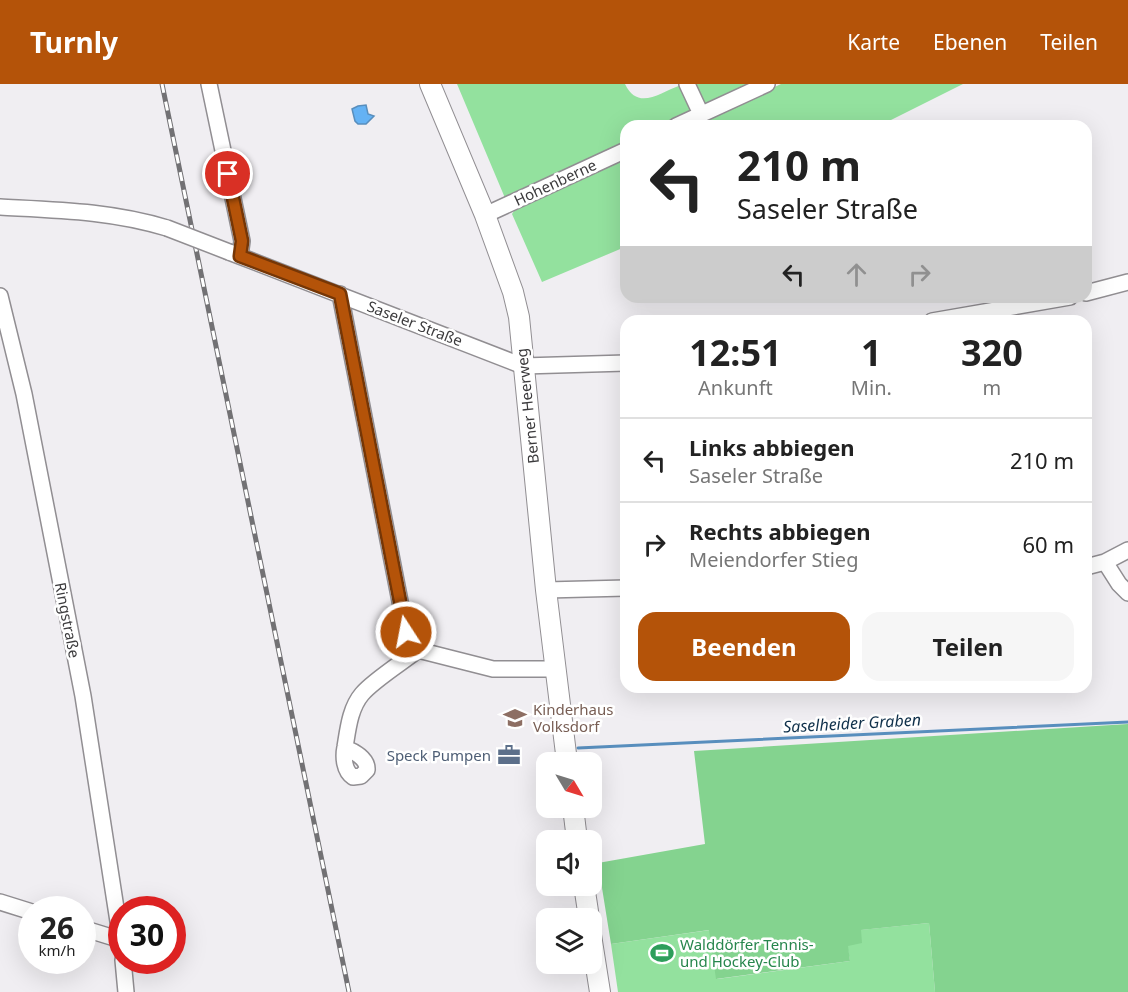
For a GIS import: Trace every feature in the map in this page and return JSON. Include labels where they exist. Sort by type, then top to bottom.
[{"type":"main road","name":"Berner Heerweg","points":[[430,84],[485,215],[513,292],[519,317],[546,590],[566,752]]},
{"type":"main road","points":[[597,974],[600,992]]},
{"type":"street","points":[[209,84],[242,241],[235,254]]},
{"type":"street","points":[[687,84],[701,114]]},
{"type":"street","points":[[688,120],[767,84]]},
{"type":"street","name":"Hohenberne","points":[[485,215],[620,153]]},
{"type":"street","name":"Saseler Straße","points":[[0,207],[97,212],[147,222],[523,366],[620,363]]},
{"type":"street","points":[[1092,291],[1128,282]]},
{"type":"street","points":[[340,294],[406,632],[418,650],[493,669],[555,669]]},
{"type":"street","name":"Ringstraße","points":[[0,296],[24,394],[83,696],[114,896]]},
{"type":"street","points":[[966,315],[1036,303]]},
{"type":"street","points":[[1092,565],[1105,562],[1128,550]]},
{"type":"street","points":[[1105,562],[1119,584],[1128,593]]},
{"type":"street","points":[[546,590],[620,588]]},
{"type":"street","points":[[345,748],[350,717],[362,694],[418,650]]},
{"type":"street","points":[[0,902],[18,908]]},
{"type":"street","points":[[124,974],[126,992]]},
{"type":"green space","points":[[457,84],[625,84],[636,97],[643,98],[650,98],[681,85],[694,112],[676,120],[620,120],[620,145],[505,198]]},
{"type":"green space","points":[[694,84],[754,84],[705,107]]},
{"type":"green space","points":[[781,84],[963,84],[891,120],[705,120]]},
{"type":"green space","points":[[620,160],[620,249],[542,282],[512,214]]},
{"type":"green space","points":[[1128,724],[1128,992],[935,992],[929,923],[861,930],[862,943],[848,946],[850,961],[716,979],[709,930],[611,944],[602,888],[602,862],[705,844],[694,751]]},
{"type":"green space","name":"Walddörfer Tennis- und Hockey-Club","points":[[929,923],[935,992],[618,992],[611,944],[710,930],[717,979],[850,961],[847,945],[860,930]]},
{"type":"water","points":[[366,105],[368,114],[374,116],[366,124],[358,124],[352,109]]},
{"type":"waterway","name":"Saselheider Graben","points":[[578,748],[1128,722]]},
{"type":"railway","points":[[162,84],[349,992]]},
{"type":"place","name":"Kinderhaus Volksdorf","points":[[515,718]]},
{"type":"place","name":"Speck Pumpen","points":[[509,755]]},
{"type":"place","name":"Walddörfer Tennis- und Hockey-Club","points":[[662,953]]},
{"type":"route","points":[[228,174],[242,241],[240,256],[340,294],[406,632]]}]
